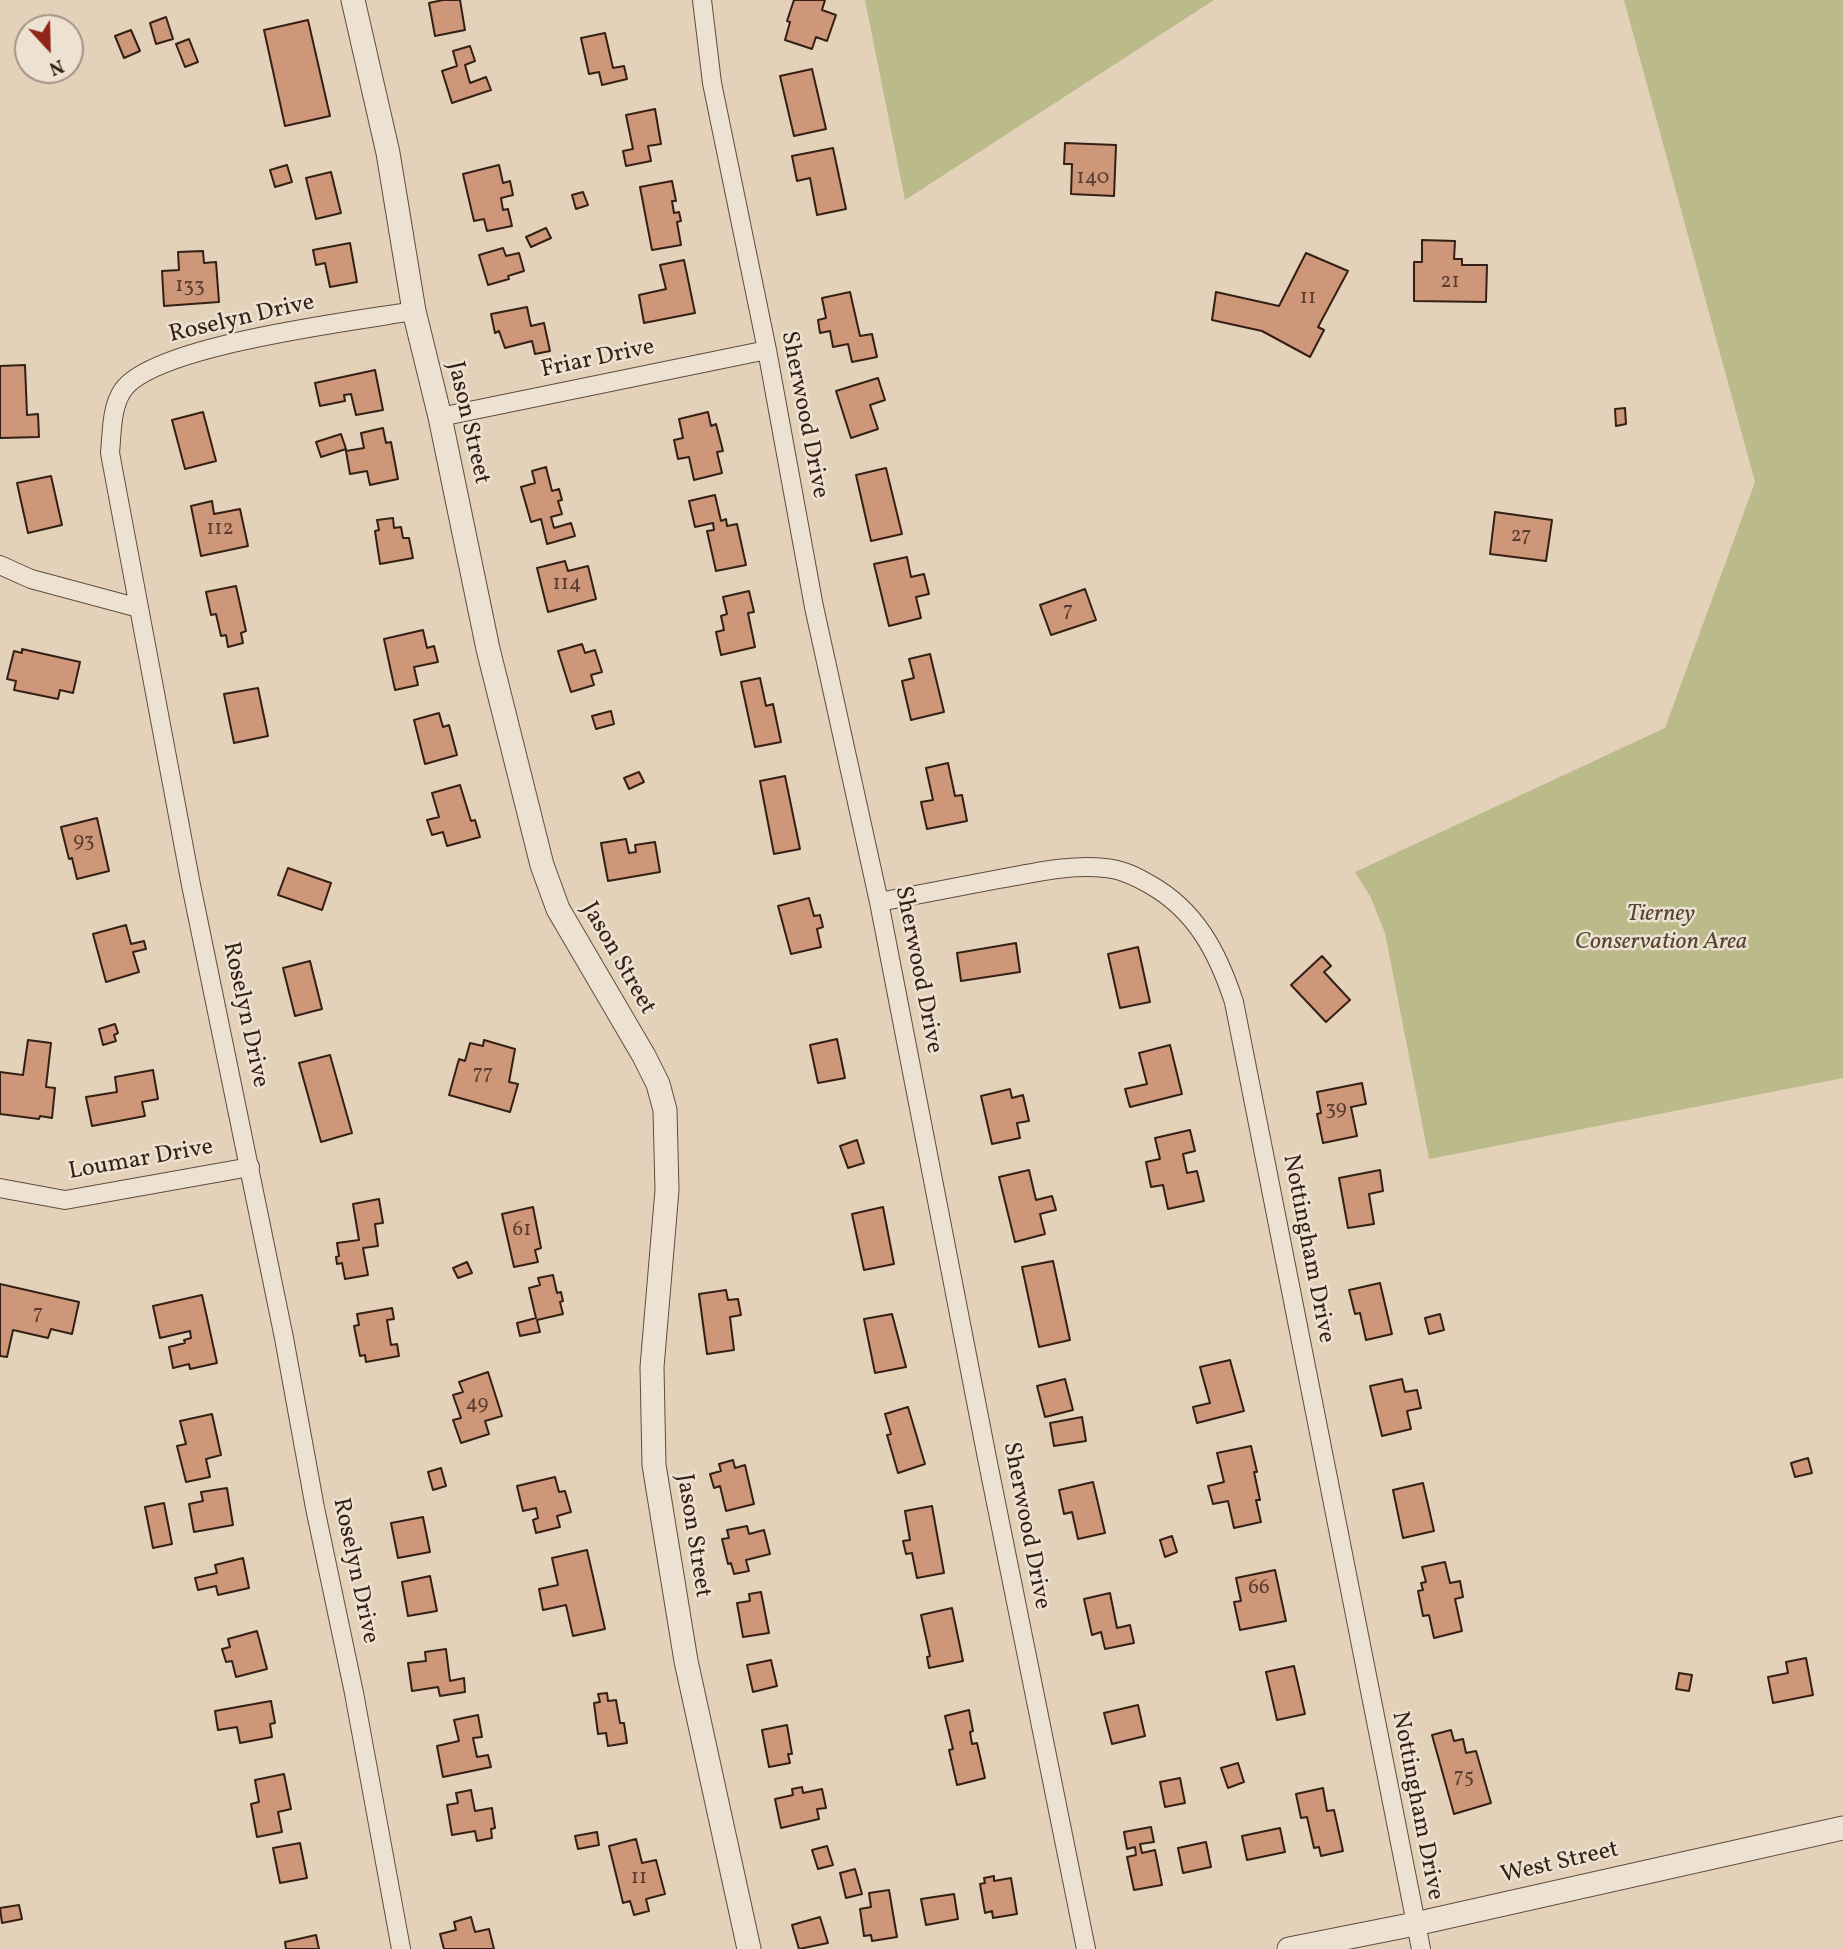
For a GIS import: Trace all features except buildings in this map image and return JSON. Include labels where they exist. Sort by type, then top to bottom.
[{"type":"street","name":"Jason Street","points":[[354,0],[387,153],[414,311],[440,417],[488,649],[542,864],[558,909],[644,1056],[658,1084],[665,1110],[667,1190],[652,1367],[654,1465],[686,1661],[749,1949]]},
{"type":"street","name":"Sherwood Drive","points":[[702,0],[712,83],[814,607],[879,902],[986,1458],[1086,1949]]},
{"type":"street","name":"Roselyn Drive","points":[[401,1949],[354,1693],[191,885],[110,453],[114,415],[123,390],[154,366],[205,349],[414,311]]},
{"type":"street","name":"Friar Drive","points":[[440,417],[766,350]]},
{"type":"street","points":[[0,565],[31,579],[139,608]]},
{"type":"street","name":"Nottingham Drive","points":[[879,902],[1041,872],[1076,867],[1105,868],[1132,875],[1160,890],[1186,912],[1206,936],[1222,967],[1234,1002],[1421,1949]]},
{"type":"street","name":"Loumar Drive","points":[[0,1188],[65,1200],[250,1167]]},
{"type":"street","name":"West Street","points":[[1289,1949],[1415,1924],[1843,1828]]},
{"type":"green space","points":[[865,0],[1214,0],[905,200]]},
{"type":"green space","name":"Tierney Conservation Area","points":[[1624,0],[1843,0],[1843,1078],[1429,1159],[1385,933],[1371,898],[1355,872],[1665,728],[1755,482]]}]
